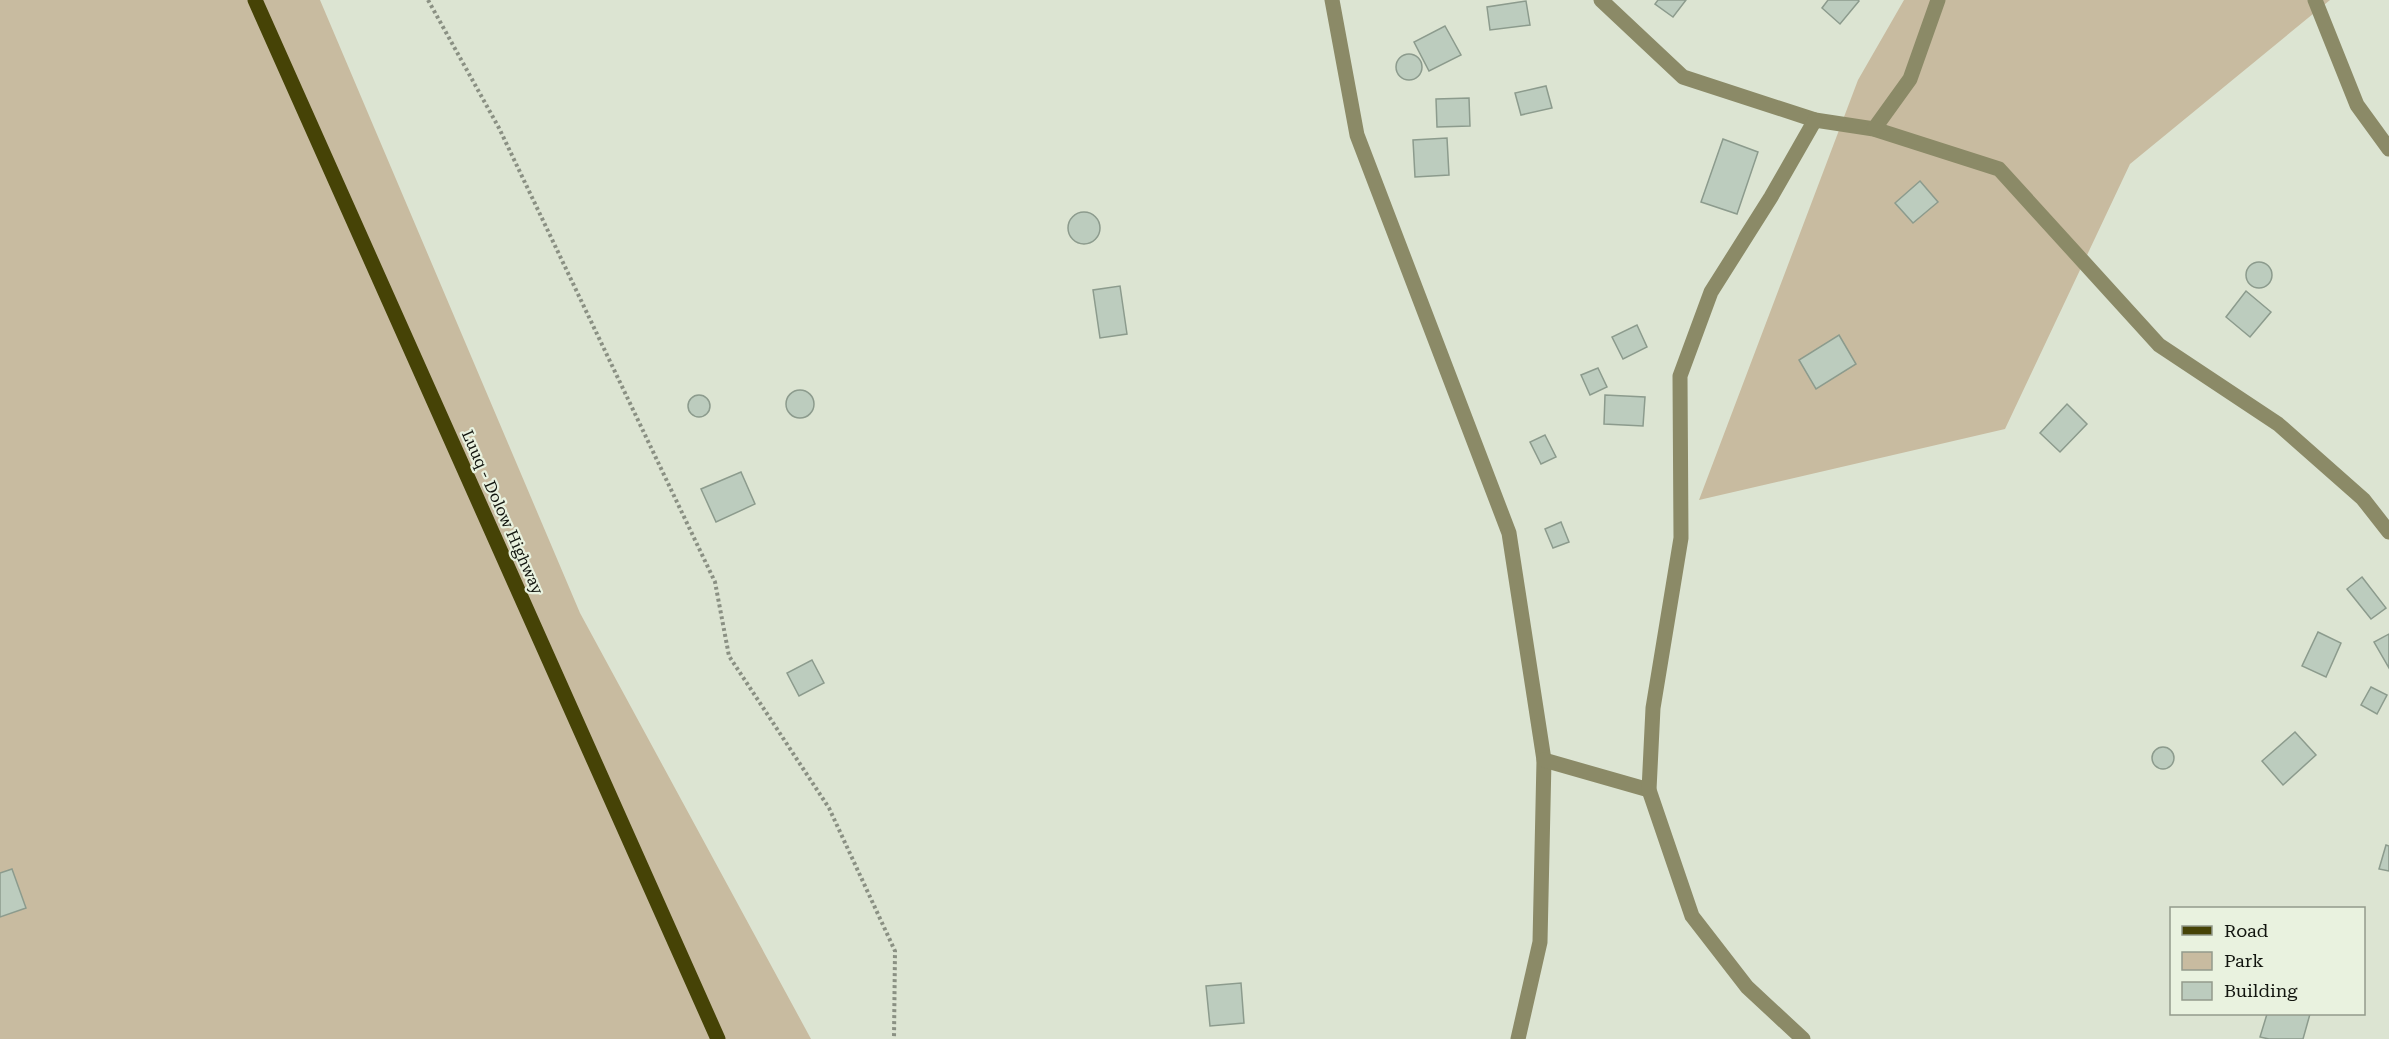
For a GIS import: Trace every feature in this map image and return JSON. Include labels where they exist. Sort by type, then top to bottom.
[{"type":"main road","name":"Luuq - Dolow Highway","points":[[255,0],[718,1039]]},
{"type":"street","points":[[1332,0],[1357,135],[1509,533],[1544,760],[1540,942],[1518,1039]]},
{"type":"street","points":[[1601,0],[1683,77],[1815,120],[1874,129],[1999,168],[2159,345],[2278,424],[2363,499],[2389,532]]},
{"type":"street","points":[[1874,129],[1910,79],[1938,0]]},
{"type":"street","points":[[2314,0],[2357,105],[2389,149]]},
{"type":"street","points":[[1803,1039],[1747,987],[1692,916],[1649,790],[1653,708],[1681,538],[1680,376],[1711,292],[1772,197],[1815,120]]},
{"type":"street","points":[[1544,760],[1649,790]]},
{"type":"path","points":[[428,0],[499,128],[715,582],[729,656],[829,808],[895,951],[894,1039]]},
{"type":"green space","points":[[0,0],[320,0],[580,613],[811,1039],[0,1039]]},
{"type":"green space","points":[[1904,0],[2330,0],[2130,164],[2005,429],[1699,500],[1858,80]]},
{"type":"building","points":[[1658,0],[1686,0],[1673,17],[1655,4]]},
{"type":"building","points":[[1828,0],[1859,1],[1840,24],[1822,8]]},
{"type":"building","points":[[1526,1],[1530,25],[1490,30],[1487,7]]},
{"type":"building","points":[[1445,26],[1461,55],[1429,71],[1414,42]]},
{"type":"building","points":[[1409,54],[1418,58],[1422,67],[1418,76],[1409,80],[1400,76],[1396,67],[1400,58]]},
{"type":"building","points":[[1546,86],[1552,108],[1521,115],[1515,93]]},
{"type":"building","points":[[1469,98],[1470,126],[1437,127],[1436,99]]},
{"type":"building","points":[[1447,138],[1449,175],[1415,177],[1413,140]]},
{"type":"building","points":[[1723,139],[1758,152],[1737,214],[1701,202]]},
{"type":"building","points":[[1920,181],[1938,202],[1913,223],[1895,203]]},
{"type":"building","points":[[1084,212],[1095,217],[1100,228],[1095,239],[1084,244],[1073,239],[1068,228],[1073,217]]},
{"type":"building","points":[[2259,262],[2268,266],[2272,275],[2268,284],[2259,288],[2250,284],[2246,275],[2250,266]]},
{"type":"building","points":[[1120,286],[1127,334],[1100,338],[1093,290]]},
{"type":"building","points":[[2246,291],[2271,312],[2250,337],[2226,317]]},
{"type":"building","points":[[1637,325],[1647,347],[1623,359],[1612,337]]},
{"type":"building","points":[[1839,335],[1856,364],[1816,389],[1799,360]]},
{"type":"building","points":[[1598,368],[1607,387],[1590,395],[1581,375]]},
{"type":"building","points":[[800,390],[810,394],[814,404],[810,414],[800,418],[790,414],[786,404],[790,394]]},
{"type":"building","points":[[699,395],[707,398],[710,406],[707,414],[699,417],[691,414],[688,406],[691,398]]},
{"type":"building","points":[[1605,395],[1645,397],[1643,426],[1604,424]]},
{"type":"building","points":[[2067,404],[2087,424],[2060,452],[2040,433]]},
{"type":"building","points":[[1545,435],[1556,457],[1541,464],[1530,442]]},
{"type":"building","points":[[741,472],[755,504],[716,522],[701,489]]},
{"type":"building","points":[[1561,522],[1569,542],[1553,548],[1545,529]]},
{"type":"building","points":[[2362,577],[2386,608],[2371,619],[2347,589]]},
{"type":"building","points":[[2318,632],[2341,643],[2326,677],[2302,666]]},
{"type":"building","points":[[2389,634],[2389,668],[2374,642]]},
{"type":"building","points":[[812,660],[824,683],[799,696],[787,673]]},
{"type":"building","points":[[2371,687],[2387,695],[2377,714],[2361,705]]},
{"type":"building","points":[[2295,732],[2316,755],[2283,785],[2262,761]]},
{"type":"building","points":[[2163,747],[2171,750],[2174,758],[2171,766],[2163,769],[2155,766],[2152,758],[2155,750]]},
{"type":"building","points":[[2386,845],[2389,846],[2389,871],[2379,869]]},
{"type":"building","points":[[12,869],[26,908],[0,917],[0,873]]},
{"type":"building","points":[[1241,983],[1244,1023],[1210,1026],[1206,986]]},
{"type":"building","points":[[2267,1015],[2310,1015],[2303,1039],[2260,1037]]}]
